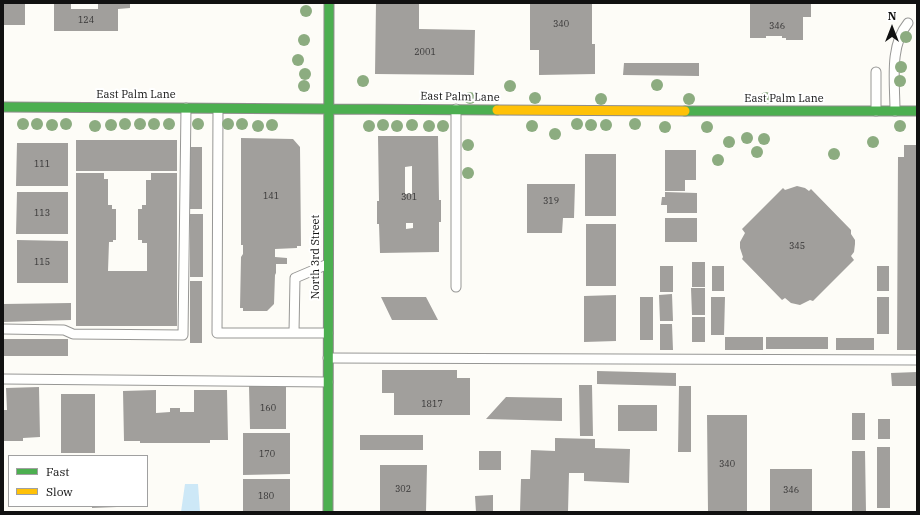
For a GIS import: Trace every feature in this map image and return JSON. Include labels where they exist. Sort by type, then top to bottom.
[{"type":"street","name":"North 3rd Street","points":[[328,512],[329,3]]},
{"type":"street","name":"East Palm Lane","points":[[3,106],[917,111]]},
{"type":"lane","points":[[895,111],[896,52],[904,29],[908,23]]},
{"type":"lane","points":[[876,72],[876,111]]},
{"type":"lane","points":[[3,329],[64,330],[73,334],[183,336],[186,107]]},
{"type":"lane","points":[[218,107],[217,332],[328,333]]},
{"type":"lane","points":[[456,109],[456,287]]},
{"type":"lane","points":[[294,332],[295,278],[328,264]]},
{"type":"lane","points":[[328,358],[917,360]]},
{"type":"lane","points":[[3,379],[328,382]]},
{"type":"water","points":[[185,484],[198,484],[200,512],[181,512]]},
{"type":"building","points":[[3,3],[25,3],[25,25],[3,25]]},
{"type":"building","points":[[54,3],[71,3],[71,9],[98,9],[98,3],[130,3],[130,8],[118,9],[118,31],[54,31]]},
{"type":"building","points":[[376,3],[419,3],[419,29],[475,30],[474,75],[375,74]]},
{"type":"building","points":[[530,3],[592,3],[592,44],[595,44],[595,74],[539,75],[539,50],[530,50]]},
{"type":"building","points":[[750,3],[811,3],[811,17],[803,17],[803,40],[786,40],[786,38],[782,38],[782,36],[750,38]]},
{"type":"building","points":[[624,63],[699,63],[699,76],[623,75]]},
{"type":"building","points":[[378,136],[438,136],[439,200],[441,200],[439,252],[380,253],[379,224],[377,224],[377,201],[379,201]],"holes":[[[412,166],[412,194],[405,194],[405,167]],[[406,223],[413,223],[413,228],[406,229]]]},
{"type":"building","points":[[241,138],[293,139],[300,147],[301,246],[297,246],[297,248],[275,249],[275,257],[287,258],[287,264],[276,264],[274,304],[267,311],[243,311],[243,308],[240,308],[241,257],[243,254],[243,245],[241,245]]},
{"type":"building","points":[[76,140],[177,140],[177,171],[76,171]]},
{"type":"building","points":[[17,143],[68,143],[68,186],[16,186]]},
{"type":"building","points":[[904,145],[917,145],[917,350],[897,350],[898,157],[904,157]]},
{"type":"building","points":[[190,147],[202,147],[202,209],[190,209]]},
{"type":"building","points":[[665,150],[696,150],[696,180],[685,180],[685,191],[665,191]]},
{"type":"building","points":[[585,154],[616,154],[616,216],[585,216]]},
{"type":"building","points":[[76,173],[104,173],[104,179],[108,179],[108,205],[112,205],[112,209],[116,209],[116,240],[109,242],[108,271],[147,271],[147,243],[142,243],[142,240],[138,240],[138,209],[142,209],[142,205],[146,205],[146,180],[151,180],[151,173],[177,173],[177,326],[76,326]]},
{"type":"building","points":[[527,184],[575,184],[574,218],[563,218],[562,233],[527,233]]},
{"type":"building","points":[[797,186],[805,188],[809,191],[811,189],[851,230],[851,234],[855,240],[854,252],[851,256],[854,260],[813,301],[810,300],[800,305],[791,303],[785,298],[782,300],[742,259],[743,257],[740,248],[740,242],[745,233],[742,229],[783,188],[785,190]]},
{"type":"building","points":[[17,192],[68,192],[68,234],[16,234]]},
{"type":"building","points":[[665,192],[697,193],[697,213],[667,213],[667,205],[661,205],[662,197],[665,197]]},
{"type":"building","points":[[190,214],[203,214],[203,277],[190,277]]},
{"type":"building","points":[[665,218],[697,218],[697,242],[665,242]]},
{"type":"building","points":[[586,224],[616,224],[616,286],[586,286]]},
{"type":"building","points":[[17,240],[68,241],[68,283],[17,283]]},
{"type":"building","points":[[692,262],[705,262],[705,287],[692,287]]},
{"type":"building","points":[[660,266],[673,266],[673,292],[660,292]]},
{"type":"building","points":[[712,266],[724,266],[724,291],[712,291]]},
{"type":"building","points":[[877,266],[889,266],[889,291],[877,291]]},
{"type":"building","points":[[190,281],[202,281],[202,343],[190,343]]},
{"type":"building","points":[[691,288],[705,288],[705,315],[692,315]]},
{"type":"building","points":[[672,294],[673,321],[660,321],[659,295]]},
{"type":"building","points":[[616,295],[616,341],[584,342],[584,296]]},
{"type":"building","points":[[381,297],[426,297],[438,320],[392,320]]},
{"type":"building","points":[[640,297],[653,297],[653,340],[640,340]]},
{"type":"building","points":[[711,297],[725,297],[724,335],[711,335]]},
{"type":"building","points":[[877,297],[889,297],[889,334],[877,334]]},
{"type":"building","points":[[71,303],[71,320],[3,322],[3,304]]},
{"type":"building","points":[[692,317],[705,317],[705,342],[692,342]]},
{"type":"building","points":[[660,324],[672,324],[673,350],[660,350]]},
{"type":"building","points":[[725,337],[763,337],[763,350],[725,350]]},
{"type":"building","points":[[766,337],[828,337],[828,349],[766,349]]},
{"type":"building","points":[[836,338],[874,338],[874,350],[836,350]]},
{"type":"building","points":[[3,339],[68,339],[68,356],[3,356]]},
{"type":"building","points":[[382,370],[457,370],[457,378],[470,378],[470,415],[394,415],[394,393],[382,393]]},
{"type":"building","points":[[597,371],[676,373],[676,386],[597,384]]},
{"type":"building","points":[[917,372],[917,386],[892,386],[891,373]]},
{"type":"building","points":[[579,385],[592,385],[593,436],[580,436]]},
{"type":"building","points":[[249,386],[286,386],[286,429],[250,429]]},
{"type":"building","points":[[679,386],[691,386],[691,452],[678,452]]},
{"type":"building","points":[[39,387],[40,437],[23,438],[23,441],[3,441],[3,410],[7,410],[6,388]]},
{"type":"building","points":[[156,390],[156,413],[170,412],[170,408],[180,408],[180,412],[194,412],[194,390],[227,390],[228,440],[210,440],[210,443],[140,443],[140,441],[124,441],[123,391]]},
{"type":"building","points":[[61,394],[95,394],[95,453],[61,453]]},
{"type":"building","points":[[506,397],[562,398],[562,421],[486,419]]},
{"type":"building","points":[[618,405],[657,405],[657,431],[618,431]]},
{"type":"building","points":[[852,413],[865,413],[865,440],[852,440]]},
{"type":"building","points":[[707,415],[747,415],[747,512],[708,512]]},
{"type":"building","points":[[878,419],[890,419],[890,439],[878,439]]},
{"type":"building","points":[[243,433],[290,433],[290,474],[243,475]]},
{"type":"building","points":[[360,435],[423,435],[423,450],[360,450]]},
{"type":"building","points":[[555,438],[595,439],[595,448],[630,449],[629,483],[584,481],[584,473],[569,473],[568,512],[520,512],[521,479],[530,479],[531,450],[555,451]]},
{"type":"building","points":[[877,447],[890,447],[890,508],[877,508]]},
{"type":"building","points":[[479,451],[501,451],[501,470],[479,470]]},
{"type":"building","points":[[852,451],[865,451],[866,512],[852,512]]},
{"type":"building","points":[[380,465],[427,465],[426,512],[380,512]]},
{"type":"building","points":[[770,469],[812,469],[812,512],[770,512]]},
{"type":"building","points":[[243,479],[290,479],[290,512],[243,512]]},
{"type":"building","points":[[493,495],[493,512],[476,512],[475,496]]},
{"type":"building","points":[[92,507],[117,507],[92,508]]},
{"type":"traffic: fast","points":[[328,512],[329,3]]},
{"type":"traffic: fast","points":[[3,107],[497,110]]},
{"type":"traffic: fast","points":[[685,111],[917,111]]},
{"type":"traffic: slow","points":[[497,110],[685,111]]}]
